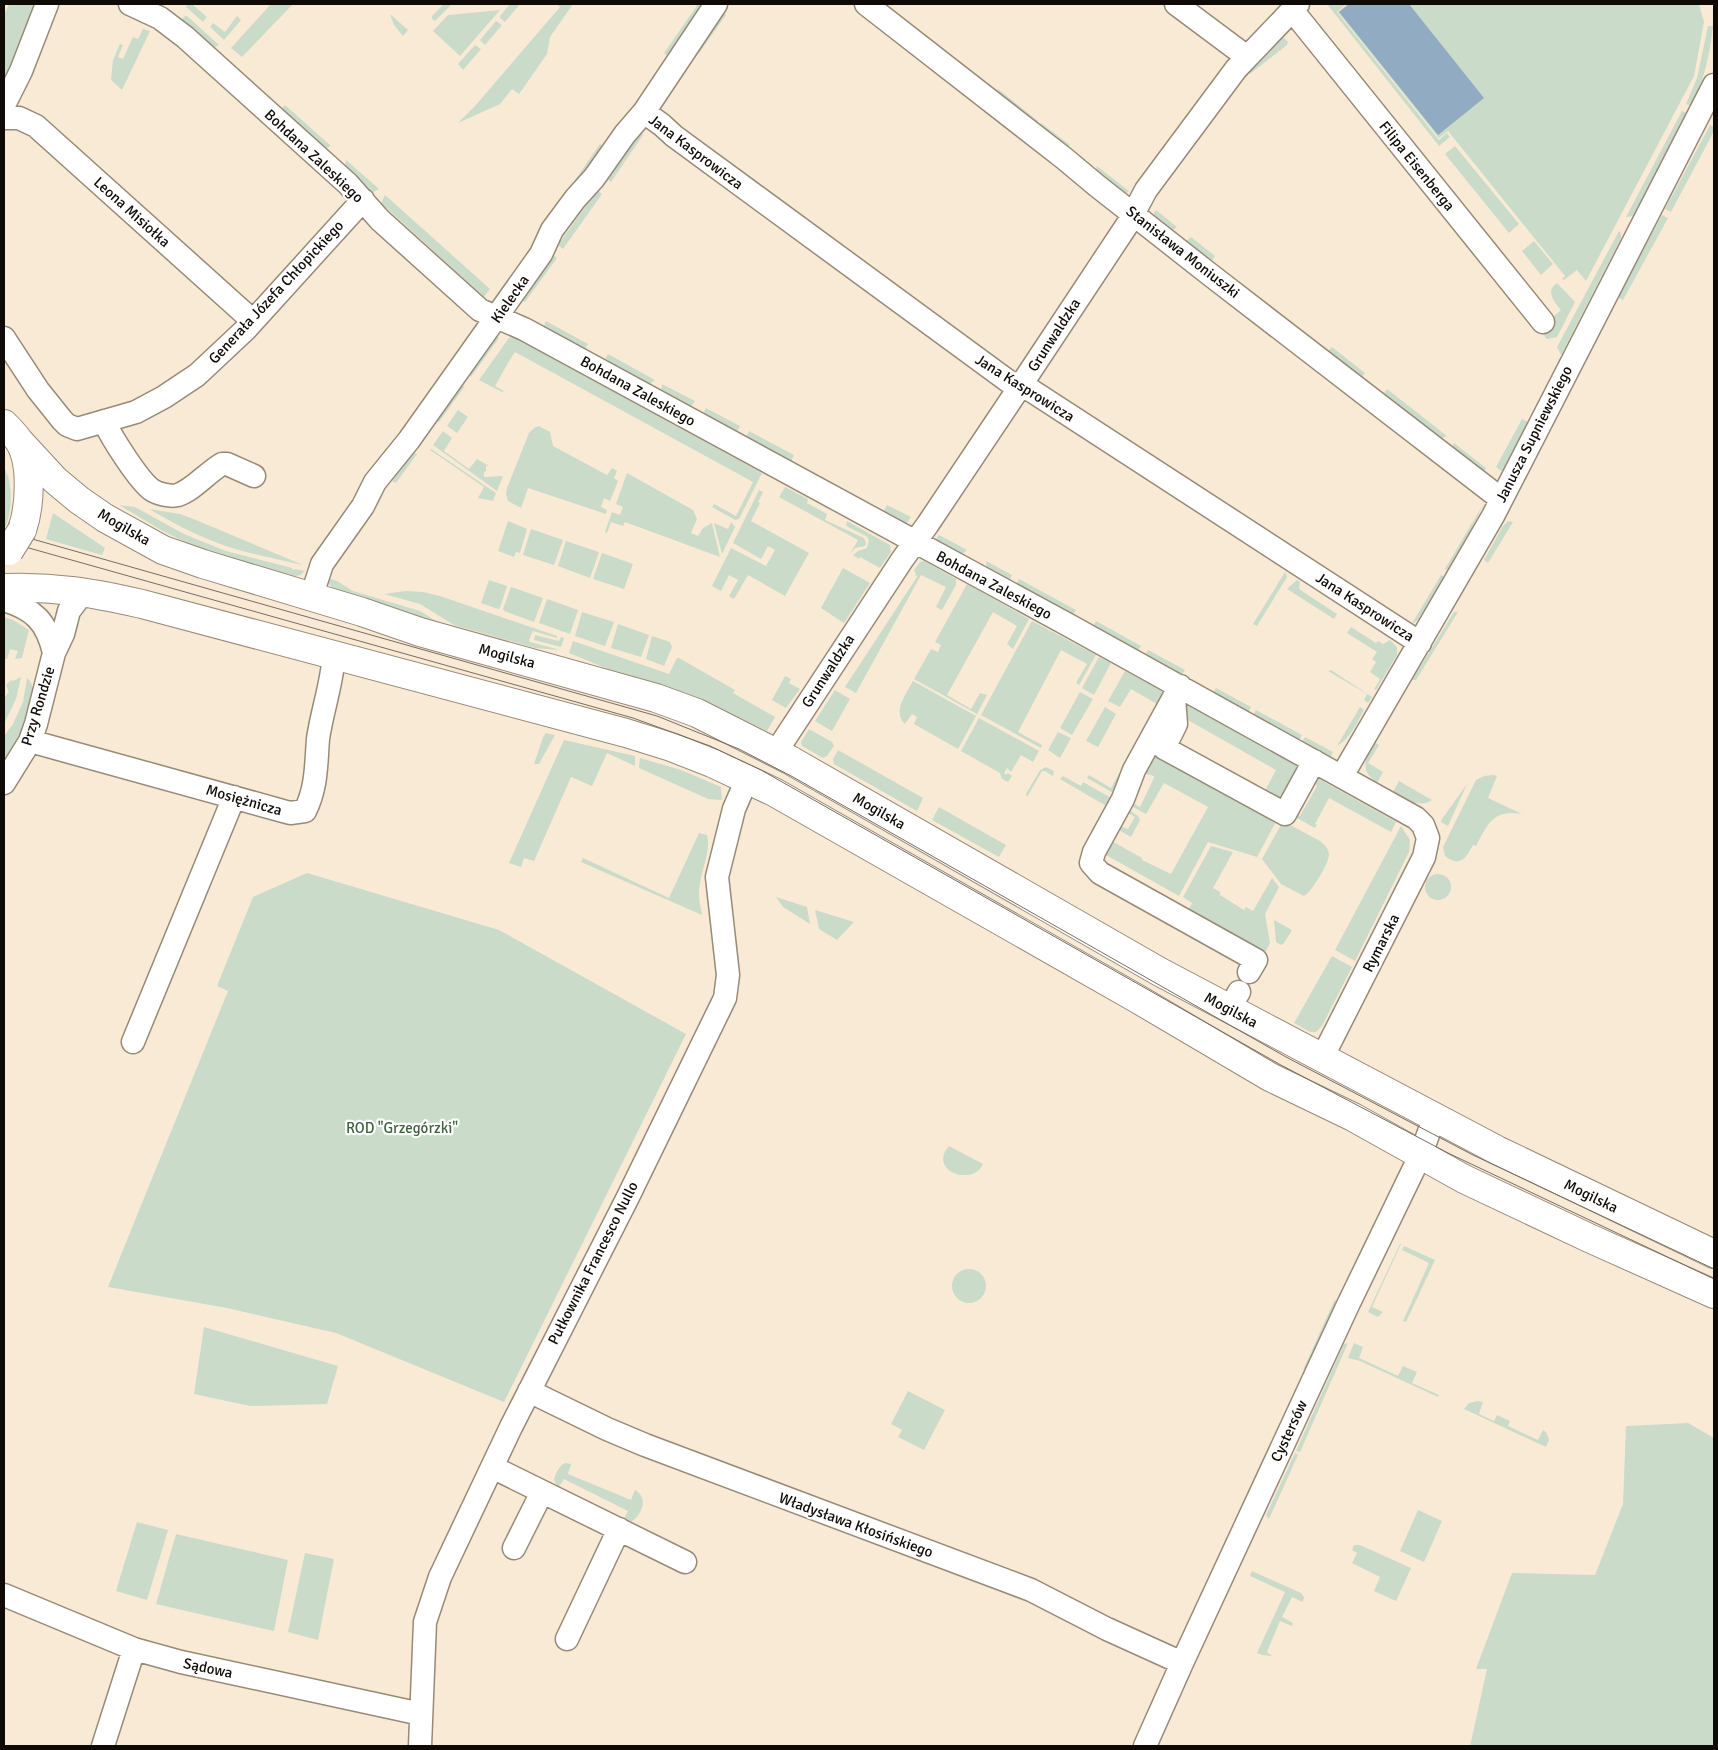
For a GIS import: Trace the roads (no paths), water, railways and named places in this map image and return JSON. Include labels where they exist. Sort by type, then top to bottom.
[{"type":"main road","name":"Mogilska","points":[[12,433],[56,480],[79,500],[131,533],[163,550],[183,558],[310,598],[362,612],[420,632],[656,698],[697,713],[776,752],[1160,972],[1234,1000],[1322,1058],[1505,1154],[1714,1254]]},
{"type":"main road","points":[[12,433],[28,469],[29,490],[28,509],[12,546]]},
{"type":"main road","points":[[4,588],[33,587],[94,593],[142,604],[626,733],[671,747],[747,779],[781,796],[1258,1070],[1353,1117],[1476,1185],[1714,1294]]},
{"type":"street","name":"Bohdana Zaleskiego","points":[[130,4],[160,10],[184,37],[332,170],[380,220],[480,310],[524,329],[915,542],[1177,691],[1342,776],[1416,818],[1423,825]]},
{"type":"street","name":"Kielecka","points":[[310,598],[322,564],[365,502],[374,482],[386,466],[406,446],[541,254],[549,234],[572,202],[591,182],[625,134],[644,112],[716,4]]},
{"type":"street","name":"Stanisława Moniuszki","points":[[866,4],[1066,158],[1133,214],[1501,499]]},
{"type":"street","points":[[1176,4],[1246,57]]},
{"type":"street","name":"Grunwaldzka","points":[[776,752],[834,662],[1020,386],[1133,214],[1146,190],[1219,90],[1246,57],[1295,7]]},
{"type":"street","name":"Filipa Eisenberga","points":[[1295,7],[1543,322]]},
{"type":"street","points":[[4,105],[21,71],[47,9]]},
{"type":"street","name":"Janusza Supniewskiego","points":[[1342,776],[1501,499],[1582,338],[1714,85]]},
{"type":"street","name":"Jana Kasprowicza","points":[[644,112],[680,141],[1006,380],[1032,391],[1420,643]]},
{"type":"street","name":"Leona Misiołka","points":[[4,118],[19,118],[36,126],[253,321]]},
{"type":"street","name":"Generała Józefa Chłopickiego","points":[[4,338],[38,390],[67,425],[77,429],[136,412],[193,378],[228,347],[362,200]]},
{"type":"street","points":[[104,421],[115,442],[148,486],[155,492],[177,495],[222,464],[227,464],[254,476]]},
{"type":"street","name":"Przy Rondzie","points":[[4,783],[30,741],[54,653],[63,634],[66,619],[72,605],[79,598],[94,593]]},
{"type":"street","name":"Przy Rondzie","points":[[4,600],[25,608],[37,616],[48,634],[54,653]]},
{"type":"street","name":"Mosiężnicza","points":[[30,741],[290,813],[305,811],[310,801],[318,763],[318,738],[333,673],[334,655]]},
{"type":"street","points":[[1177,691],[1176,724],[1164,748],[1285,814],[1314,761]]},
{"type":"street","points":[[1177,691],[1134,770],[1123,799],[1094,852],[1092,863],[1100,872],[1256,960],[1249,972]]},
{"type":"street","name":"Pułkownika Francesco Nullo","points":[[420,1746],[425,1622],[440,1577],[492,1467],[725,998],[728,975],[717,877],[734,809],[747,779]]},
{"type":"street","points":[[133,1042],[234,797]]},
{"type":"street","name":"Rymarska","points":[[1322,1058],[1421,865],[1428,838],[1423,825]]},
{"type":"street","name":"Cystersów","points":[[1145,1746],[1340,1321],[1421,1154],[1436,1118]]},
{"type":"street","name":"Władysława Kłosińskiego","points":[[529,1392],[645,1445],[1031,1590],[1107,1629],[1182,1663]]},
{"type":"street","points":[[492,1467],[685,1562]]},
{"type":"street","points":[[514,1548],[542,1492]]},
{"type":"street","points":[[567,1639],[619,1529]]},
{"type":"street","name":"Sądowa","points":[[4,1595],[134,1649],[181,1662],[421,1714]]},
{"type":"street","points":[[103,1746],[134,1649]]},
{"type":"water","points":[[1349,4],[1409,4],[1484,98],[1438,135],[1339,12]]},
{"type":"tram line","points":[[4,531],[657,716],[739,749],[793,777],[1286,1057],[1473,1155],[1714,1269]]},
{"type":"tram line","points":[[4,541],[633,718],[710,746],[761,770],[1279,1064],[1448,1153],[1714,1279]]},
{"type":"park label","name":"ROD \"Grzegórzki\"","points":[[402,1128]]}]
